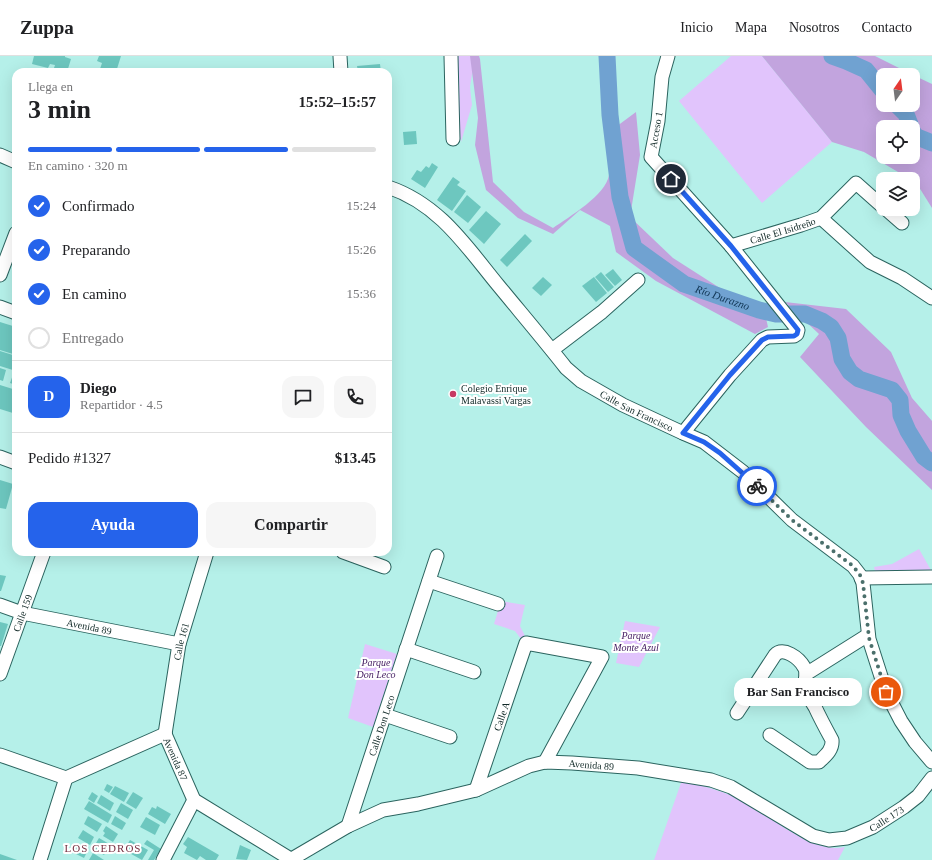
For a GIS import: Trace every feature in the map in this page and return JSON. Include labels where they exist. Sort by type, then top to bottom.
[{"type":"street","points":[[340,56],[341,68]]},
{"type":"street","points":[[451,56],[453,139]]},
{"type":"street","name":"Acceso 1","points":[[668,56],[662,77],[658,121],[651,157],[731,246]]},
{"type":"street","points":[[0,156],[12,160]]},
{"type":"street","name":"Calle El Isidreño","points":[[731,246],[821,218],[856,183],[876,201]]},
{"type":"street","name":"Calle San Francisco","points":[[392,188],[426,207],[454,231],[566,368],[581,382],[623,405],[704,442],[743,472],[792,520],[853,566],[863,583],[868,635],[889,698],[911,737],[932,762]]},
{"type":"street","points":[[893,216],[902,224]]},
{"type":"street","points":[[821,218],[870,262],[902,278],[932,298]]},
{"type":"street","points":[[0,275],[12,244]]},
{"type":"street","points":[[683,433],[756,345],[768,337],[794,336],[797,334],[798,330],[731,246]]},
{"type":"street","points":[[552,350],[602,312],[638,280]]},
{"type":"street","points":[[0,307],[12,312]]},
{"type":"street","points":[[0,457],[12,462]]},
{"type":"street","name":"Calle 159","points":[[0,672],[43,556]]},
{"type":"street","name":"Calle 161","points":[[165,734],[179,644],[206,556]]},
{"type":"street","points":[[355,556],[384,566]]},
{"type":"street","name":"Calle Don Leco","points":[[348,826],[437,556]]},
{"type":"street","points":[[861,578],[932,577]]},
{"type":"street","points":[[429,581],[498,604]]},
{"type":"street","name":"Avenida 89","points":[[0,605],[22,613],[179,644]]},
{"type":"street","points":[[806,674],[868,635]]},
{"type":"street","name":"Calle A","points":[[476,790],[526,643],[602,657],[545,762]]},
{"type":"street","points":[[406,649],[474,672]]},
{"type":"street","points":[[737,713],[778,652],[787,652],[806,668],[804,686],[832,740],[831,749],[818,762],[810,762],[770,735]]},
{"type":"street","points":[[385,715],[450,737]]},
{"type":"street","name":"Avenida 87","points":[[66,778],[165,734],[194,800]]},
{"type":"street","points":[[0,755],[66,778],[40,860]]},
{"type":"street","name":"Avenida 89","points":[[291,860],[348,826],[383,810],[418,804],[476,790],[529,766],[545,762],[638,768],[711,780],[732,787],[813,836],[829,840]]},
{"type":"street","name":"Calle 173","points":[[829,840],[847,838],[873,827],[918,796],[932,778]]},
{"type":"street","points":[[162,860],[194,800],[291,860]]},
{"type":"green space","points":[[455,56],[476,56],[470,87],[472,105],[461,142],[457,116]]},
{"type":"green space","points":[[731,56],[762,56],[832,142],[762,203],[679,101]]},
{"type":"green space","points":[[919,549],[932,572],[876,575],[874,567],[892,564]]},
{"type":"green space","points":[[501,601],[525,605],[520,626],[526,638],[521,639],[515,631],[494,624]]},
{"type":"green space","name":"Parque Monte Azul","points":[[625,621],[660,627],[639,667],[616,663]]},
{"type":"green space","name":"Parque Don Leco","points":[[365,644],[397,654],[373,727],[348,718]]},
{"type":"green space","points":[[682,780],[735,797],[747,803],[788,830],[817,845],[831,848],[845,847],[838,860],[654,860]]},
{"type":"shaded area","points":[[470,56],[479,56],[480,59],[493,182],[524,212],[553,228],[577,212],[594,198],[606,183],[609,175],[605,135],[636,112],[640,155],[630,217],[673,258],[723,290],[763,305],[768,327],[755,334],[656,281],[616,252],[610,226],[580,210],[553,234],[518,218],[486,190],[475,145],[478,118]]},
{"type":"shaded area","points":[[762,56],[875,56],[899,68],[876,68],[876,112],[920,112],[920,78],[932,84],[932,208],[920,189],[920,172],[898,172],[884,164],[920,164],[920,120],[876,120],[876,159],[864,152],[832,142]]},
{"type":"shaded area","points":[[785,302],[846,309],[891,352],[912,398],[932,421],[932,490],[866,427],[800,357],[819,334]]},
{"type":"building","points":[[34,56],[65,56],[71,59],[68,68],[54,68],[55,65],[50,64],[48,68],[32,64]]},
{"type":"building","points":[[99,56],[121,56],[117,68],[100,68],[102,63],[97,61]]},
{"type":"building","points":[[380,64],[380,68],[357,68],[357,66]]},
{"type":"building","points":[[416,131],[417,144],[404,145],[403,132]]},
{"type":"building","points":[[432,163],[438,167],[425,188],[411,179],[417,170],[421,172],[426,166],[429,168]]},
{"type":"building","points":[[453,177],[460,182],[457,185],[466,191],[452,211],[437,200]]},
{"type":"building","points":[[467,195],[481,207],[468,223],[454,212]]},
{"type":"building","points":[[486,211],[501,224],[484,244],[469,230]]},
{"type":"building","points":[[525,234],[532,241],[507,267],[500,260]]},
{"type":"building","points":[[613,269],[622,280],[615,286],[605,275]]},
{"type":"building","points":[[601,272],[614,287],[608,292],[595,277]]},
{"type":"building","points":[[543,277],[552,285],[541,296],[532,288]]},
{"type":"building","points":[[594,277],[607,293],[596,302],[582,286]]},
{"type":"building","points":[[0,322],[12,326],[12,354],[0,350]]},
{"type":"building","points":[[0,351],[12,355],[12,370],[0,366]]},
{"type":"building","points":[[0,368],[6,370],[3,381],[0,380]]},
{"type":"building","points":[[0,385],[12,389],[12,413],[0,409]]},
{"type":"building","points":[[0,480],[12,484],[12,488],[6,509],[0,508]]},
{"type":"building","points":[[0,575],[6,576],[1,591],[0,591]]},
{"type":"building","points":[[0,622],[8,624],[1,646],[0,646]]},
{"type":"building","points":[[107,784],[113,787],[109,793],[104,790]]},
{"type":"building","points":[[115,786],[129,793],[124,802],[110,794]]},
{"type":"building","points":[[92,792],[98,796],[94,803],[88,799]]},
{"type":"building","points":[[133,792],[143,798],[136,809],[126,803]]},
{"type":"building","points":[[101,795],[114,803],[110,811],[97,803]]},
{"type":"building","points":[[89,801],[112,815],[108,823],[84,809]]},
{"type":"building","points":[[121,803],[133,810],[128,819],[116,812]]},
{"type":"building","points":[[157,806],[171,814],[165,824],[148,814],[152,807],[156,809]]},
{"type":"building","points":[[88,816],[102,824],[97,832],[84,824]]},
{"type":"building","points":[[115,816],[126,823],[122,830],[111,824]]},
{"type":"building","points":[[146,817],[160,825],[155,835],[140,827]]},
{"type":"building","points":[[106,826],[118,834],[113,842],[103,836],[105,833],[103,831]]},
{"type":"building","points":[[83,830],[94,837],[90,845],[78,838]]},
{"type":"building","points":[[188,837],[219,855],[216,860],[206,860],[200,856],[197,860],[184,853],[187,847],[183,844]]},
{"type":"building","points":[[99,838],[111,845],[104,855],[95,850],[98,845],[96,843]]},
{"type":"building","points":[[130,840],[148,850],[142,860],[124,850]]},
{"type":"building","points":[[147,840],[161,849],[154,860],[148,860],[154,850],[144,844]]},
{"type":"building","points":[[76,843],[88,850],[84,858],[74,853],[76,850],[72,848]]},
{"type":"building","points":[[240,845],[251,850],[247,860],[236,859]]},
{"type":"building","points":[[93,853],[104,860],[89,860]]},
{"type":"building","points":[[0,854],[17,860],[0,860]]},
{"type":"waterway","name":"Río Durazno","points":[[607,56],[610,115],[620,197],[634,248],[684,284],[759,310],[776,314],[805,314],[822,321],[831,327],[838,338],[842,359],[850,372],[859,379],[892,390],[900,400],[901,415],[908,431],[924,457],[932,463]]},
{"type":"waterway","points":[[832,56],[866,70],[876,82]]},
{"type":"waterway","points":[[904,112],[908,120]]},
{"type":"waterway","points":[[920,138],[932,143]]},
{"type":"way so far","points":[[757,486],[792,520],[853,566],[860,575],[863,583],[869,638],[886,692]]},
{"type":"place","name":"Colegio Enrique Malavassi Vargas","points":[[453,394]]},
{"type":"place","name":"Bar San Francisco","points":[[886,692]]},
{"type":"district","name":"LOS CEDROS","points":[[103,848]]},
{"type":"route","points":[[671,179],[731,246],[798,330],[797,334],[794,336],[768,337],[756,345],[683,433],[704,442],[720,453],[757,486]]}]
